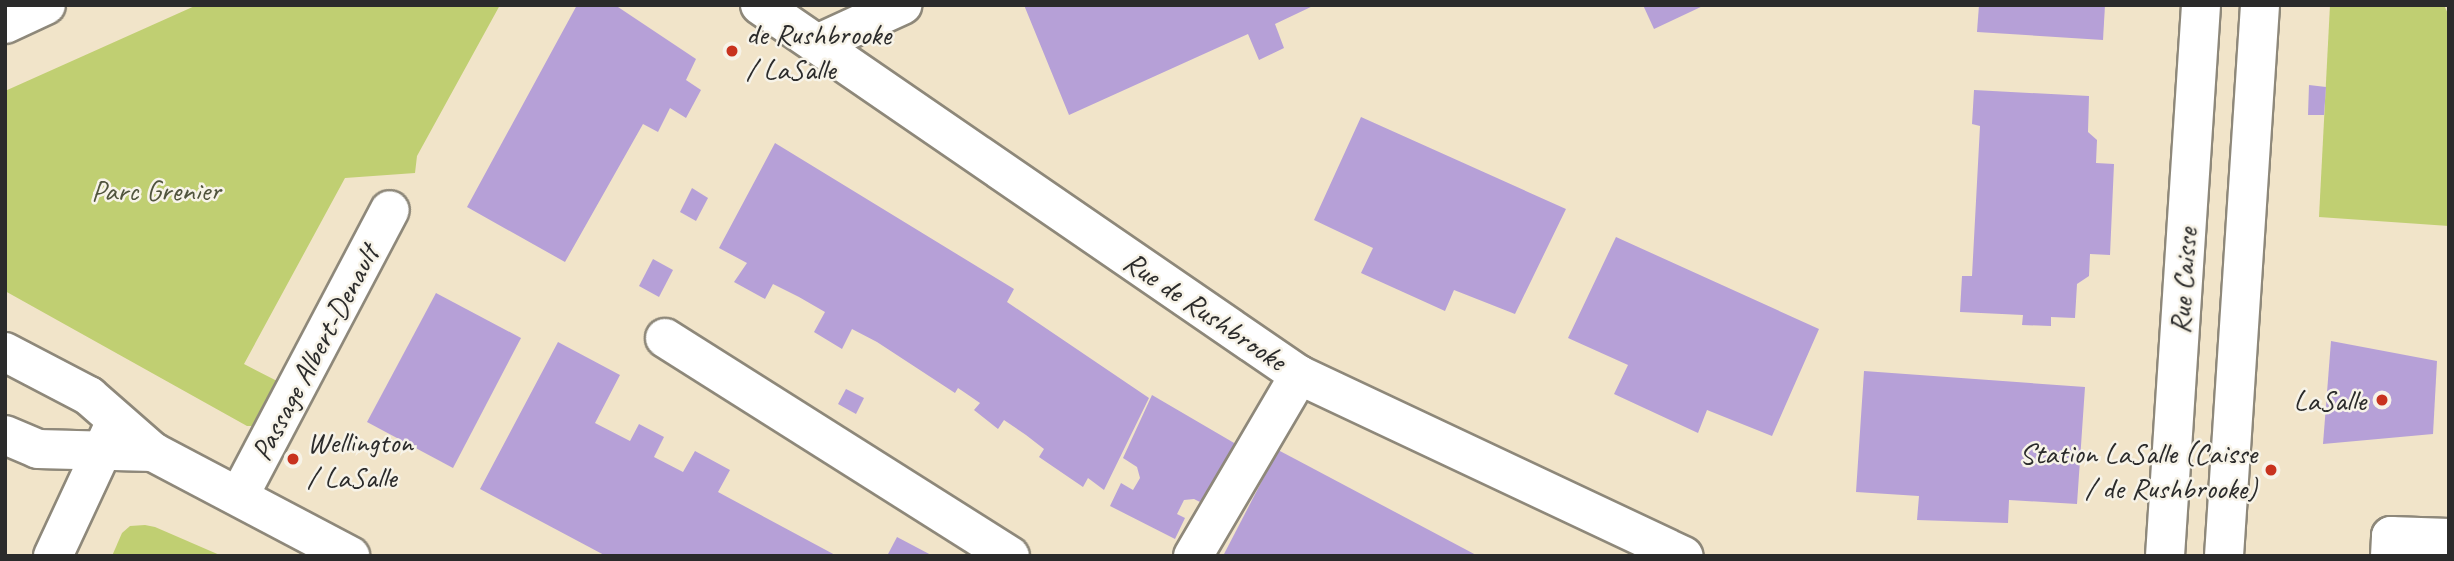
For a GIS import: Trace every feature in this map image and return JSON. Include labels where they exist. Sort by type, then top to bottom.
[{"type":"street","points":[[5,24],[46,5]]},
{"type":"street","name":"Rue de Rushbrooke","points":[[760,5],[1299,375],[1684,556]]},
{"type":"street","points":[[817,44],[902,5]]},
{"type":"street","name":"Rue Caisse","points":[[2165,556],[2201,5]]},
{"type":"street","points":[[2224,556],[2260,5]]},
{"type":"street","name":"Passage Albert-Denault","points":[[240,496],[390,211]]},
{"type":"street","points":[[665,338],[1010,556]]},
{"type":"street","points":[[5,352],[89,396],[108,435]]},
{"type":"street","points":[[1194,556],[1299,375]]},
{"type":"street","points":[[5,435],[38,449],[108,435],[153,452],[350,556]]},
{"type":"street","points":[[53,556],[108,435]]},
{"type":"street","points":[[2390,556],[2392,536],[2449,538]]},
{"type":"green space","name":"Parc Grenier","points":[[197,5],[500,5],[417,156],[415,173],[345,178],[244,364],[279,382],[254,426],[247,426],[5,291],[5,91]]},
{"type":"green space","points":[[2330,5],[2444,5],[2449,16],[2449,226],[2319,217]]},
{"type":"green space","points":[[145,525],[222,556],[112,556],[122,533],[130,526]]},
{"type":"building","points":[[577,5],[615,5],[696,59],[686,80],[701,90],[686,118],[670,108],[658,132],[643,124],[565,262],[467,207]]},
{"type":"building","points":[[1024,5],[1315,5],[1275,24],[1284,48],[1259,60],[1248,34],[1069,115]]},
{"type":"building","points":[[1643,5],[1705,5],[1654,29]]},
{"type":"building","points":[[1979,5],[2105,5],[2103,40],[1977,32]]},
{"type":"building","points":[[2309,85],[2326,87],[2324,115],[2308,115]]},
{"type":"building","points":[[1974,90],[2089,96],[2088,132],[2097,140],[2096,163],[2114,164],[2110,255],[2090,254],[2089,276],[2077,284],[2075,318],[2051,317],[2051,326],[2022,325],[2023,315],[1960,312],[1962,276],[1972,276],[1980,126],[1972,124]]},
{"type":"building","points":[[1361,117],[1566,209],[1515,314],[1454,290],[1445,311],[1361,273],[1373,248],[1314,220]]},
{"type":"building","points":[[775,143],[1014,289],[1007,302],[1149,398],[1104,490],[1088,478],[1083,487],[1039,457],[1044,449],[1026,435],[1004,420],[998,429],[974,410],[980,403],[958,388],[955,393],[877,342],[852,329],[842,349],[814,332],[825,312],[799,297],[773,284],[765,299],[734,282],[747,263],[719,248]]},
{"type":"building","points":[[692,188],[708,198],[696,221],[680,212]]},
{"type":"building","points":[[1616,237],[1819,329],[1772,436],[1707,410],[1698,433],[1614,394],[1628,365],[1568,338]]},
{"type":"building","points":[[653,259],[673,270],[659,297],[639,286]]},
{"type":"building","points":[[436,293],[521,338],[453,468],[367,422]]},
{"type":"building","points":[[2331,341],[2437,361],[2433,434],[2323,444]]},
{"type":"building","points":[[558,342],[620,375],[595,423],[630,441],[639,424],[664,437],[654,457],[683,472],[695,451],[730,470],[718,492],[837,556],[606,556],[480,489]]},
{"type":"building","points":[[1864,371],[2085,387],[2077,504],[2009,500],[2008,523],[1917,520],[1919,496],[1856,492]]},
{"type":"building","points":[[846,389],[864,398],[856,414],[838,404]]},
{"type":"building","points":[[1152,395],[1241,447],[1208,506],[1194,499],[1184,500],[1177,514],[1185,518],[1175,539],[1110,506],[1121,483],[1133,490],[1140,478],[1137,467],[1123,458]]},
{"type":"building","points":[[1278,450],[1297,460],[1478,556],[1223,556]]},
{"type":"building","points":[[897,537],[933,556],[887,556]]},
{"type":"place","name":"de Rushbrooke / LaSalle","points":[[732,51]]},
{"type":"place","name":"LaSalle","points":[[2382,400]]},
{"type":"place","name":"Wellington / LaSalle","points":[[293,459]]},
{"type":"place","name":"Station LaSalle (Caisse / de Rushbrooke)","points":[[2271,470]]}]
